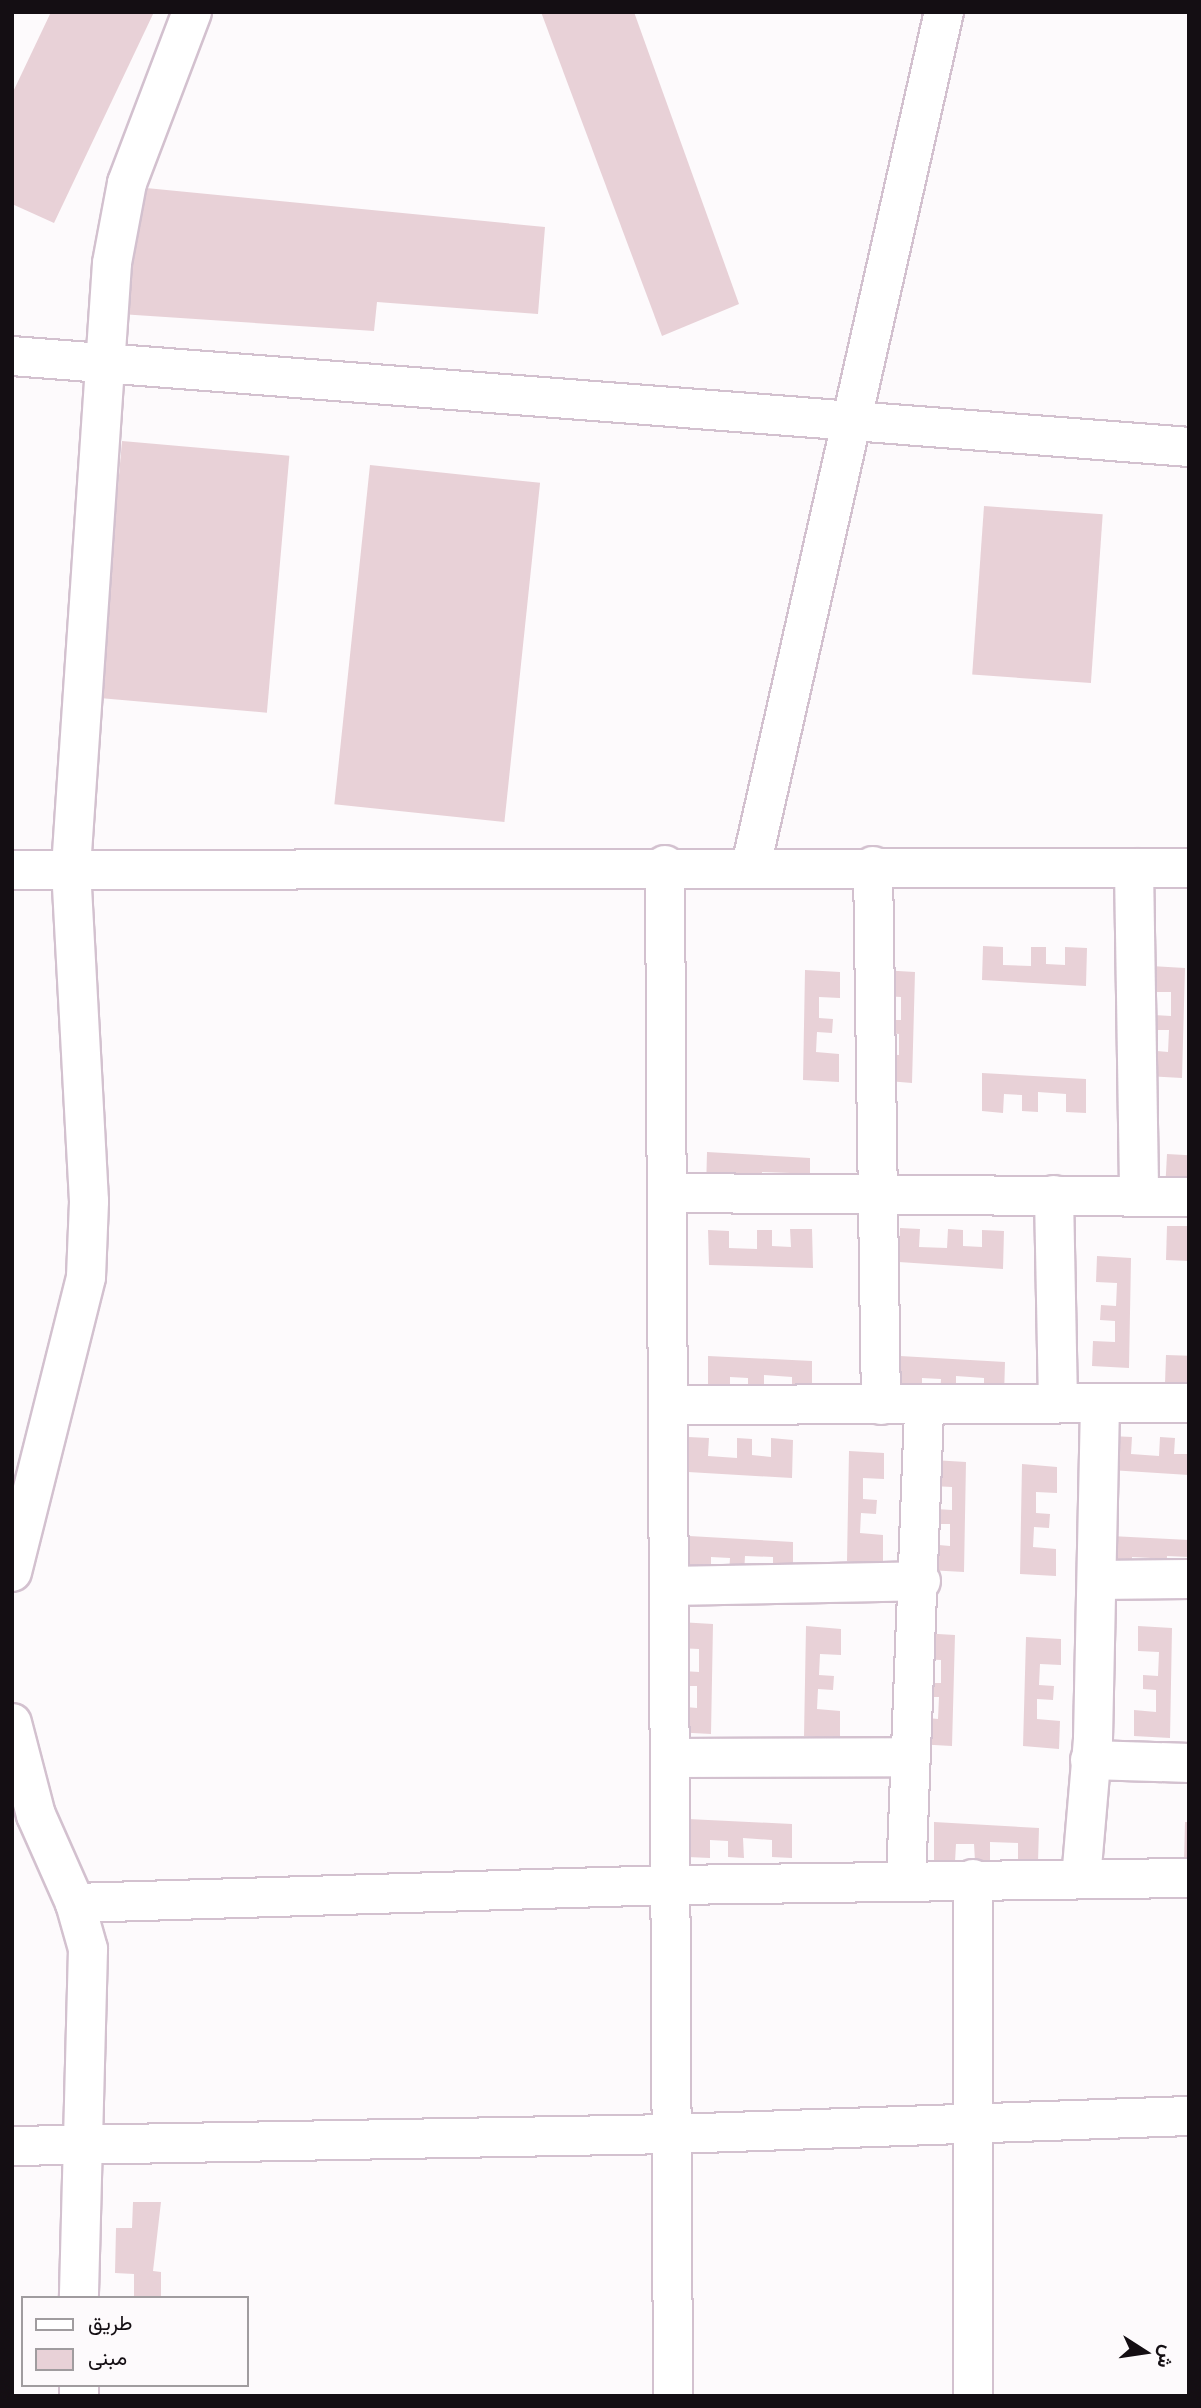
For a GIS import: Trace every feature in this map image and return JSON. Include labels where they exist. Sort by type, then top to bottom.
[{"type":"street","points":[[12,1572],[86,1277],[88,1175],[71,868],[111,263],[127,183],[192,12]]},
{"type":"street","points":[[751,866],[854,425],[944,12]]},
{"type":"street","points":[[12,356],[854,425],[1189,447]]},
{"type":"street","points":[[665,865],[674,2134],[673,2396]]},
{"type":"street","points":[[12,870],[665,865],[1189,868]]},
{"type":"street","points":[[873,866],[881,1405]]},
{"type":"street","points":[[1134,868],[1139,1196]]},
{"type":"street","points":[[667,1194],[877,1193],[1189,1197]]},
{"type":"street","points":[[1054,1195],[1058,1404]]},
{"type":"street","points":[[1081,1879],[1090,1760],[1098,1580],[1100,1403]]},
{"type":"street","points":[[669,1405],[1189,1403]]},
{"type":"street","points":[[906,1880],[910,1757],[921,1581],[924,1404]]},
{"type":"street","points":[[1098,1580],[1189,1578]]},
{"type":"street","points":[[670,1586],[921,1581]]},
{"type":"street","points":[[12,1723],[36,1815],[75,1903],[88,1949],[79,2296]]},
{"type":"street","points":[[671,1758],[910,1757]]},
{"type":"street","points":[[1090,1760],[1189,1763]]},
{"type":"street","points":[[75,1903],[672,1885],[1189,1878]]},
{"type":"street","points":[[973,1879],[973,2396]]},
{"type":"street","points":[[12,2146],[85,2147],[674,2134],[1189,2116]]},
{"type":"building","points":[[51,12],[154,12],[54,223],[12,204],[12,94]]},
{"type":"building","points":[[541,12],[634,12],[739,304],[662,336]]},
{"type":"building","points":[[146,188],[545,227],[538,314],[377,302],[374,331],[120,314]]},
{"type":"building","points":[[122,441],[289,456],[267,713],[100,698]]},
{"type":"building","points":[[370,465],[540,483],[504,822],[334,804]]},
{"type":"building","points":[[984,506],[1103,514],[1091,683],[972,675]]},
{"type":"building","points":[[983,946],[1003,947],[1003,965],[1031,966],[1031,947],[1046,947],[1046,964],[1065,965],[1065,947],[1087,948],[1086,986],[982,980]]},
{"type":"building","points":[[1151,966],[1185,968],[1182,1078],[1146,1076],[1146,1050],[1168,1052],[1169,1030],[1154,1030],[1154,1015],[1171,1016],[1171,992],[1151,992]]},
{"type":"building","points":[[805,970],[840,972],[840,998],[819,997],[819,1018],[833,1019],[832,1033],[817,1032],[816,1052],[839,1054],[839,1082],[803,1080]]},
{"type":"building","points":[[881,970],[915,972],[912,1083],[876,1080],[877,1054],[899,1055],[899,1034],[885,1033],[885,1020],[901,1020],[901,997],[881,996]]},
{"type":"building","points":[[982,1073],[1086,1079],[1086,1113],[1066,1112],[1066,1094],[1038,1092],[1038,1112],[1022,1111],[1022,1095],[1004,1094],[1003,1113],[982,1111]]},
{"type":"building","points":[[707,1152],[810,1158],[810,1192],[790,1191],[790,1173],[762,1172],[762,1191],[747,1174],[728,1173],[728,1192],[706,1190]]},
{"type":"building","points":[[1167,1154],[1189,1155],[1187,1193],[1165,1192]]},
{"type":"building","points":[[1167,1226],[1187,1226],[1189,1261],[1166,1260]]},
{"type":"building","points":[[900,1228],[920,1229],[919,1247],[947,1248],[948,1229],[963,1230],[963,1246],[982,1247],[982,1230],[1004,1231],[1003,1269],[899,1262]]},
{"type":"building","points":[[790,1229],[812,1229],[813,1268],[709,1265],[708,1230],[729,1231],[729,1248],[757,1249],[757,1230],[772,1230],[772,1246],[791,1247]]},
{"type":"building","points":[[1097,1256],[1131,1258],[1129,1368],[1092,1366],[1093,1341],[1115,1342],[1115,1321],[1100,1320],[1101,1305],[1116,1306],[1117,1283],[1096,1282]]},
{"type":"building","points":[[1166,1355],[1189,1356],[1188,1394],[1165,1393]]},
{"type":"building","points":[[708,1356],[812,1361],[812,1396],[792,1395],[792,1377],[764,1375],[764,1395],[748,1394],[748,1378],[730,1377],[730,1395],[708,1394]]},
{"type":"building","points":[[900,1356],[1005,1362],[1004,1396],[984,1395],[984,1378],[956,1376],[956,1395],[940,1395],[941,1379],[922,1378],[922,1396],[900,1395]]},
{"type":"building","points":[[1111,1436],[1132,1437],[1131,1454],[1159,1456],[1160,1437],[1175,1438],[1174,1454],[1189,1454],[1189,1475],[1110,1470]]},
{"type":"building","points":[[688,1437],[709,1438],[708,1456],[737,1458],[737,1438],[752,1439],[752,1455],[771,1457],[771,1438],[793,1440],[792,1478],[688,1472]]},
{"type":"building","points":[[849,1451],[884,1453],[884,1479],[863,1478],[863,1499],[877,1500],[876,1514],[861,1513],[860,1533],[883,1535],[883,1563],[847,1561]]},
{"type":"building","points":[[933,1460],[966,1462],[964,1572],[928,1570],[928,1544],[950,1546],[950,1524],[936,1524],[936,1509],[952,1510],[952,1487],[932,1486]]},
{"type":"building","points":[[1022,1464],[1057,1467],[1057,1493],[1036,1492],[1036,1513],[1050,1514],[1049,1528],[1034,1527],[1033,1547],[1056,1549],[1056,1576],[1020,1574]]},
{"type":"building","points":[[689,1536],[793,1542],[793,1576],[773,1575],[773,1557],[745,1556],[744,1575],[729,1575],[730,1558],[711,1557],[711,1576],[689,1575]]},
{"type":"building","points":[[1111,1536],[1189,1540],[1189,1557],[1167,1556],[1166,1575],[1151,1574],[1151,1558],[1132,1557],[1132,1575],[1110,1574]]},
{"type":"building","points":[[679,1622],[713,1624],[711,1734],[674,1732],[675,1706],[697,1708],[697,1686],[683,1686],[683,1671],[699,1672],[699,1649],[678,1648]]},
{"type":"building","points":[[806,1626],[841,1629],[841,1655],[820,1654],[819,1675],[834,1676],[833,1690],[818,1689],[817,1709],[840,1711],[840,1739],[804,1736]]},
{"type":"building","points":[[1138,1626],[1172,1628],[1170,1738],[1134,1736],[1134,1710],[1156,1712],[1156,1690],[1143,1689],[1143,1675],[1158,1676],[1159,1652],[1138,1651]]},
{"type":"building","points":[[921,1633],[955,1635],[952,1746],[916,1744],[917,1717],[938,1719],[939,1697],[925,1697],[925,1683],[941,1683],[941,1660],[921,1659]]},
{"type":"building","points":[[1026,1637],[1061,1639],[1061,1665],[1040,1664],[1039,1685],[1054,1686],[1053,1700],[1037,1699],[1037,1719],[1060,1721],[1059,1749],[1023,1746]]},
{"type":"building","points":[[688,1819],[792,1824],[792,1858],[772,1857],[772,1840],[743,1838],[744,1858],[728,1857],[728,1841],[710,1840],[710,1858],[688,1857]]},
{"type":"building","points":[[934,1822],[1039,1828],[1038,1862],[1018,1861],[1018,1843],[990,1842],[990,1862],[975,1861],[974,1844],[956,1844],[955,1862],[934,1860]]},
{"type":"building","points":[[1185,1822],[1189,1822],[1189,1861],[1184,1861]]},
{"type":"building","points":[[133,2202],[161,2202],[153,2271],[161,2272],[161,2296],[134,2296],[134,2274],[115,2273],[116,2228],[132,2228]]}]
